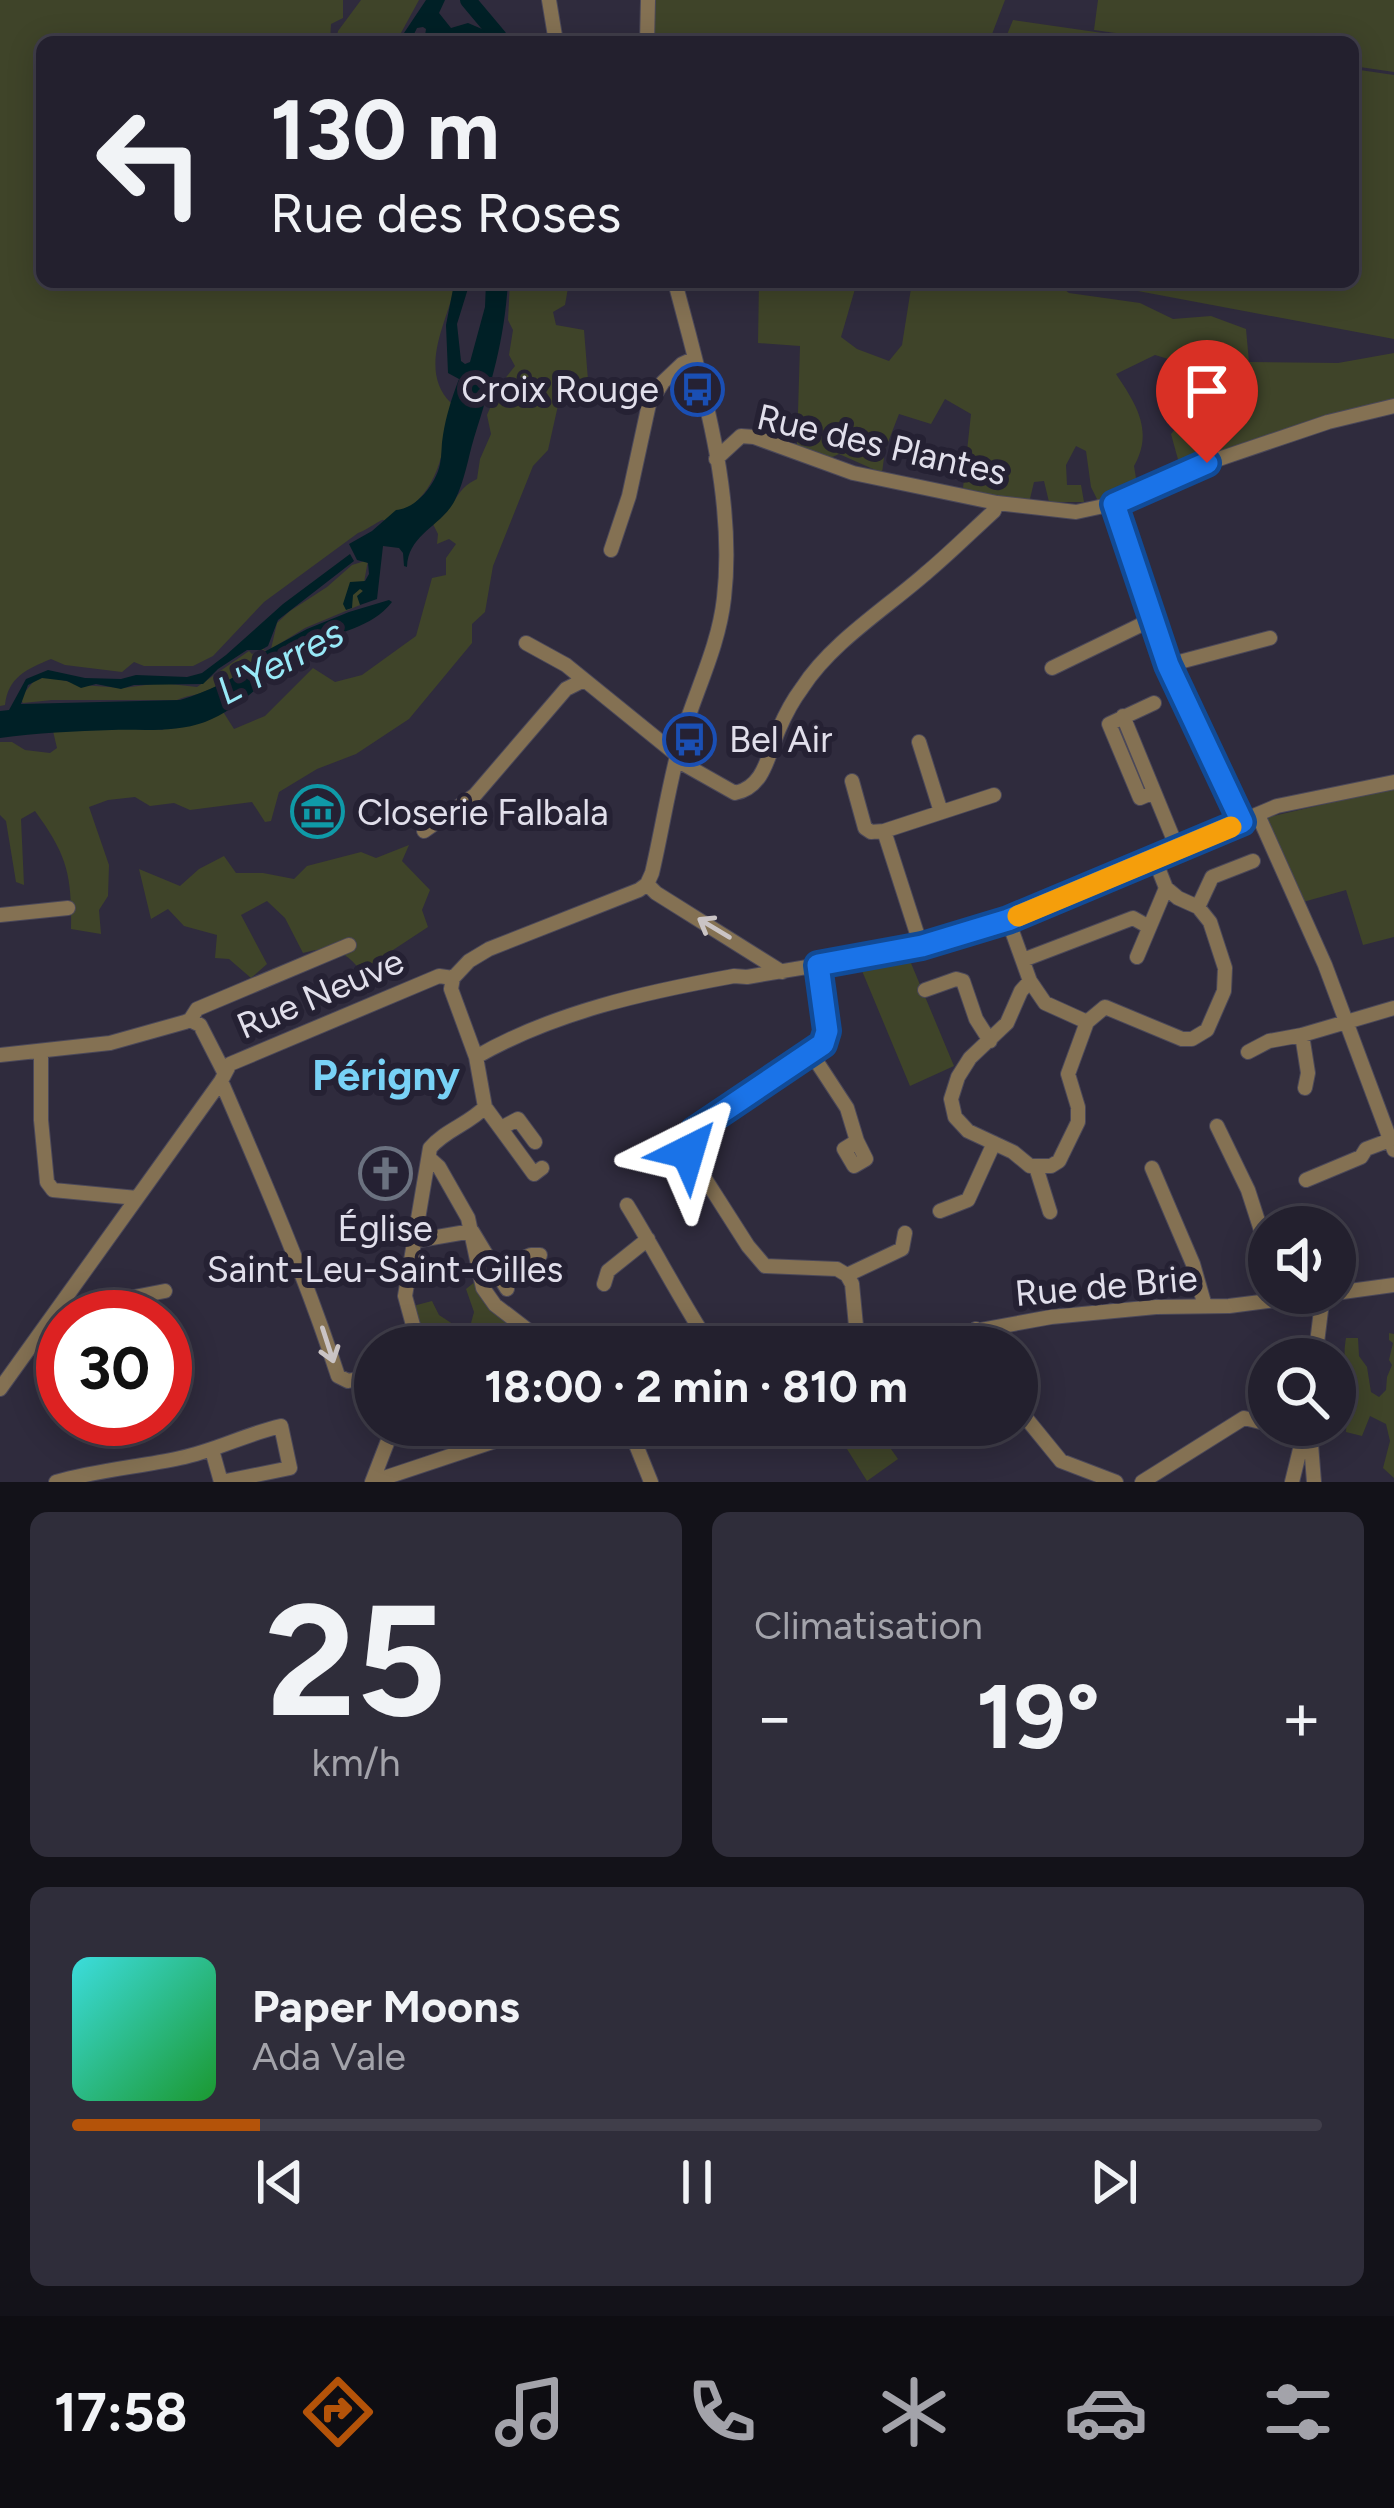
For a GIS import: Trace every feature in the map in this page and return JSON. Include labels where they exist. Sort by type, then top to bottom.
[{"type":"street","points":[[549,0],[555,36]]},
{"type":"street","points":[[647,36],[648,0]]},
{"type":"street","points":[[676,288],[716,459],[725,528],[723,610],[677,755],[647,884],[782,971]]},
{"type":"street","points":[[611,550],[629,496],[649,404],[663,382],[694,358]]},
{"type":"street","name":"Rue des Plantes","points":[[716,459],[741,436],[754,437],[853,472],[998,503],[1076,512],[1114,504],[1207,463],[1328,422],[1394,406]]},
{"type":"street","points":[[526,643],[566,665],[680,762],[740,793],[755,785],[765,769],[780,725],[804,683],[998,503]]},
{"type":"street","points":[[1114,504],[1168,665],[1242,822]]},
{"type":"street","points":[[1052,668],[1153,619]]},
{"type":"street","points":[[1168,665],[1270,638]]},
{"type":"street","points":[[424,831],[475,795],[566,689],[584,680]]},
{"type":"street","points":[[1154,703],[1124,716],[1178,850]]},
{"type":"street","points":[[919,742],[941,812]]},
{"type":"street","points":[[852,781],[865,828],[871,832],[994,795]]},
{"type":"street","points":[[476,1057],[580,1011],[697,983],[922,946],[1008,920],[1277,806],[1394,782]]},
{"type":"street","points":[[1258,815],[1325,965],[1392,1145],[1366,1149],[1361,1157],[1306,1180]]},
{"type":"street","points":[[884,831],[922,946]]},
{"type":"street","points":[[1030,981],[1007,1023],[970,1058],[958,1077],[949,1119],[1036,1167],[1051,1166],[1059,1161],[1078,1122],[1068,1074],[1087,1022],[1105,1007],[1192,1039],[1207,1030],[1223,992],[1225,968],[1210,922],[1198,907],[1166,888],[1155,860]]},
{"type":"street","points":[[1198,907],[1212,877],[1253,861]]},
{"type":"street","name":"Rue Neuve","points":[[223,1077],[230,1064],[439,976],[453,978],[497,945],[647,884]]},
{"type":"street","points":[[1137,957],[1166,888]]},
{"type":"street","points":[[0,915],[68,908]]},
{"type":"street","points":[[1023,960],[1132,918],[1150,927]]},
{"type":"street","points":[[1008,920],[1030,981],[1045,1003],[1087,1022]]},
{"type":"street","points":[[0,1055],[110,1043],[190,1020],[197,1010],[349,945]]},
{"type":"street","points":[[818,965],[827,1031],[823,1044],[694,1131],[688,1152],[765,1266],[837,1269],[847,1275],[856,1326]]},
{"type":"street","points":[[453,978],[451,989],[476,1057],[485,1107],[534,1174],[542,1168]]},
{"type":"street","points":[[925,990],[963,981],[976,1019],[990,1041]]},
{"type":"street","points":[[1249,1052],[1269,1041],[1394,1008]]},
{"type":"street","points":[[190,1020],[200,1025],[223,1077],[338,1376],[354,1380]]},
{"type":"street","points":[[1302,1035],[1308,1073],[1305,1088]]},
{"type":"street","points":[[41,1053],[46,1182],[53,1190],[137,1198]]},
{"type":"street","points":[[811,1053],[847,1108],[857,1141]]},
{"type":"street","points":[[71,1290],[223,1077]]},
{"type":"street","points":[[413,1326],[405,1296],[430,1148],[485,1107]]},
{"type":"street","points":[[501,1129],[518,1120],[536,1142]]},
{"type":"street","points":[[1217,1126],[1253,1206]]},
{"type":"street","points":[[940,1211],[968,1200],[994,1143]]},
{"type":"street","points":[[429,1158],[439,1167],[467,1218],[483,1288],[495,1305],[522,1326]]},
{"type":"street","points":[[1036,1167],[1050,1212]]},
{"type":"street","points":[[1152,1168],[1193,1264],[1205,1306]]},
{"type":"street","points":[[626,1205],[698,1326]]},
{"type":"street","points":[[414,1241],[472,1231],[508,1289]]},
{"type":"street","points":[[847,1275],[902,1249],[905,1233]]},
{"type":"street","points":[[604,1284],[608,1271],[648,1239]]},
{"type":"street","points":[[496,1270],[540,1255]]},
{"type":"street","name":"Rue de Brie","points":[[1356,1290],[1394,1285]]},
{"type":"street","name":"Rue de Brie","points":[[997,1326],[1094,1312],[1248,1300]]},
{"type":"street","points":[[0,1389],[36,1339]]},
{"type":"street","points":[[1142,1482],[1248,1419]]},
{"type":"street","points":[[56,1482],[178,1459],[281,1426],[290,1468],[221,1482],[212,1450]]},
{"type":"street","points":[[1038,1433],[1060,1461],[1116,1482]]},
{"type":"street","points":[[372,1482],[386,1446]]},
{"type":"street","points":[[372,1482],[480,1446]]},
{"type":"street","points":[[636,1446],[651,1482]]},
{"type":"street","points":[[1292,1482],[1303,1446]]},
{"type":"street","points":[[1309,1446],[1314,1482]]},
{"type":"street","points":[[128,1466],[136,1482]]},
{"type":"shaded area","points":[[0,0],[343,0],[343,18],[331,24],[330,36],[36,36],[36,288],[454,288],[436,360],[441,390],[451,403],[431,483],[409,508],[358,533],[264,602],[213,656],[193,666],[134,662],[122,672],[51,659],[20,675],[5,705],[0,706]]},
{"type":"shaded area","points":[[361,0],[419,0],[399,36],[337,36]]},
{"type":"shaded area","points":[[652,0],[1005,0],[991,36],[651,36]]},
{"type":"shaded area","points":[[1098,0],[1394,0],[1394,72],[1359,67],[1359,36],[1137,36],[1094,30]]},
{"type":"shaded area","points":[[1013,20],[1124,36],[1006,36]]},
{"type":"shaded area","points":[[1359,70],[1394,75],[1394,339],[1122,288],[1359,288]]},
{"type":"shaded area","points":[[510,288],[568,288],[565,305],[553,312],[556,325],[584,330],[588,380],[561,392],[548,450],[533,466],[493,566],[485,612],[472,624],[472,643],[409,719],[356,754],[317,769],[279,792],[271,821],[265,822],[252,802],[190,810],[174,803],[150,806],[135,797],[89,807],[109,865],[108,896],[99,910],[101,934],[71,929],[65,866],[35,811],[21,819],[24,885],[16,882],[6,821],[0,815],[0,742],[50,753],[57,748],[53,731],[144,724],[162,730],[202,723],[222,710],[234,729],[265,716],[313,668],[335,682],[362,675],[416,636],[432,578],[446,575],[446,558],[456,544],[449,539],[437,544],[433,524],[477,479],[491,434],[487,415],[515,366],[509,355],[513,330],[508,320]]},
{"type":"shaded area","points":[[759,288],[855,288],[841,337],[889,361],[902,345],[911,288],[1063,288],[1069,293],[1140,303],[1173,319],[1211,316],[1246,329],[1249,362],[1338,363],[1394,353],[1394,399],[1332,414],[1225,454],[1179,463],[1171,434],[1178,426],[1170,401],[1175,361],[1155,355],[1116,374],[1140,418],[1142,441],[1134,466],[1137,484],[1119,497],[1098,501],[1086,451],[1076,446],[1066,465],[1067,485],[1081,485],[1084,502],[1049,502],[1044,481],[1034,482],[1029,503],[963,488],[971,414],[945,399],[931,424],[899,414],[882,473],[839,454],[828,459],[797,445],[800,346],[758,343]]},
{"type":"shaded area","points":[[368,560],[360,605],[305,628],[271,649],[277,623],[290,611],[352,565]]},
{"type":"shaded area","points":[[263,649],[259,658],[230,679],[177,700],[23,703],[20,698],[34,681],[47,676],[81,685],[197,687],[249,651]]},
{"type":"shaded area","points":[[1394,788],[1394,937],[1363,945],[1346,890],[1303,902],[1265,818]]},
{"type":"shaded area","points":[[409,845],[402,861],[430,890],[422,910],[428,927],[361,971],[336,951],[303,953],[285,918],[267,901],[241,915],[267,964],[251,978],[229,959],[215,958],[217,935],[184,926],[168,909],[151,919],[139,869],[180,886],[224,856],[236,873],[294,879],[307,866],[361,852],[376,858]]},
{"type":"shaded area","points":[[908,956],[954,1066],[910,1086],[860,966]]},
{"type":"shaded area","points":[[476,1281],[523,1326],[470,1326],[474,1312],[466,1289]]},
{"type":"shaded area","points":[[432,1301],[439,1315],[456,1326],[420,1326],[413,1306]]},
{"type":"shaded area","points":[[1389,1333],[1394,1334],[1394,1478],[1383,1468],[1390,1441],[1386,1424],[1370,1416],[1362,1436],[1356,1434],[1356,1338],[1371,1392],[1379,1397],[1386,1390],[1392,1365],[1393,1343]]},
{"type":"shaded area","points":[[845,1446],[889,1446],[898,1459],[867,1481]]},
{"type":"water","points":[[426,0],[445,0],[439,13],[451,28],[468,23],[482,29],[491,23],[503,36],[425,36],[423,27],[413,36],[402,36]]},
{"type":"water","points":[[468,288],[457,324],[465,364],[470,362],[486,288],[507,288],[496,361],[461,485],[449,509],[413,546],[407,567],[399,548],[383,546],[377,599],[360,605],[360,589],[353,595],[352,608],[346,610],[343,604],[350,582],[365,581],[369,574],[368,563],[357,560],[349,544],[418,500],[438,472],[459,379],[448,373],[446,325],[453,289]]},
{"type":"water","points":[[350,554],[354,561],[278,620],[268,646],[247,650],[203,684],[81,688],[42,678],[28,685],[21,704],[180,700],[235,676],[264,652],[307,629],[392,602],[365,624],[311,646],[220,715],[171,729],[0,738],[0,711],[9,710],[26,679],[48,670],[121,679],[202,673]]},
{"type":"waterway","name":"L'Yerres","points":[[468,0],[498,36]]},
{"type":"slow traffic","points":[[1018,916],[1231,827]]},
{"type":"place","name":"Croix Rouge","points":[[698,389]]},
{"type":"place","name":"Bel Air","points":[[690,739]]},
{"type":"place","name":"Closerie Falbala","points":[[318,812]]},
{"type":"place","name":"Église Saint-Leu-Saint-Gilles","points":[[385,1173]]},
{"type":"district","name":"Périgny","points":[[386,1075]]},
{"type":"route","points":[[688,1152],[694,1131],[823,1044],[827,1031],[818,965],[922,946],[1008,920],[1242,822],[1168,665],[1114,504],[1207,463]]}]
